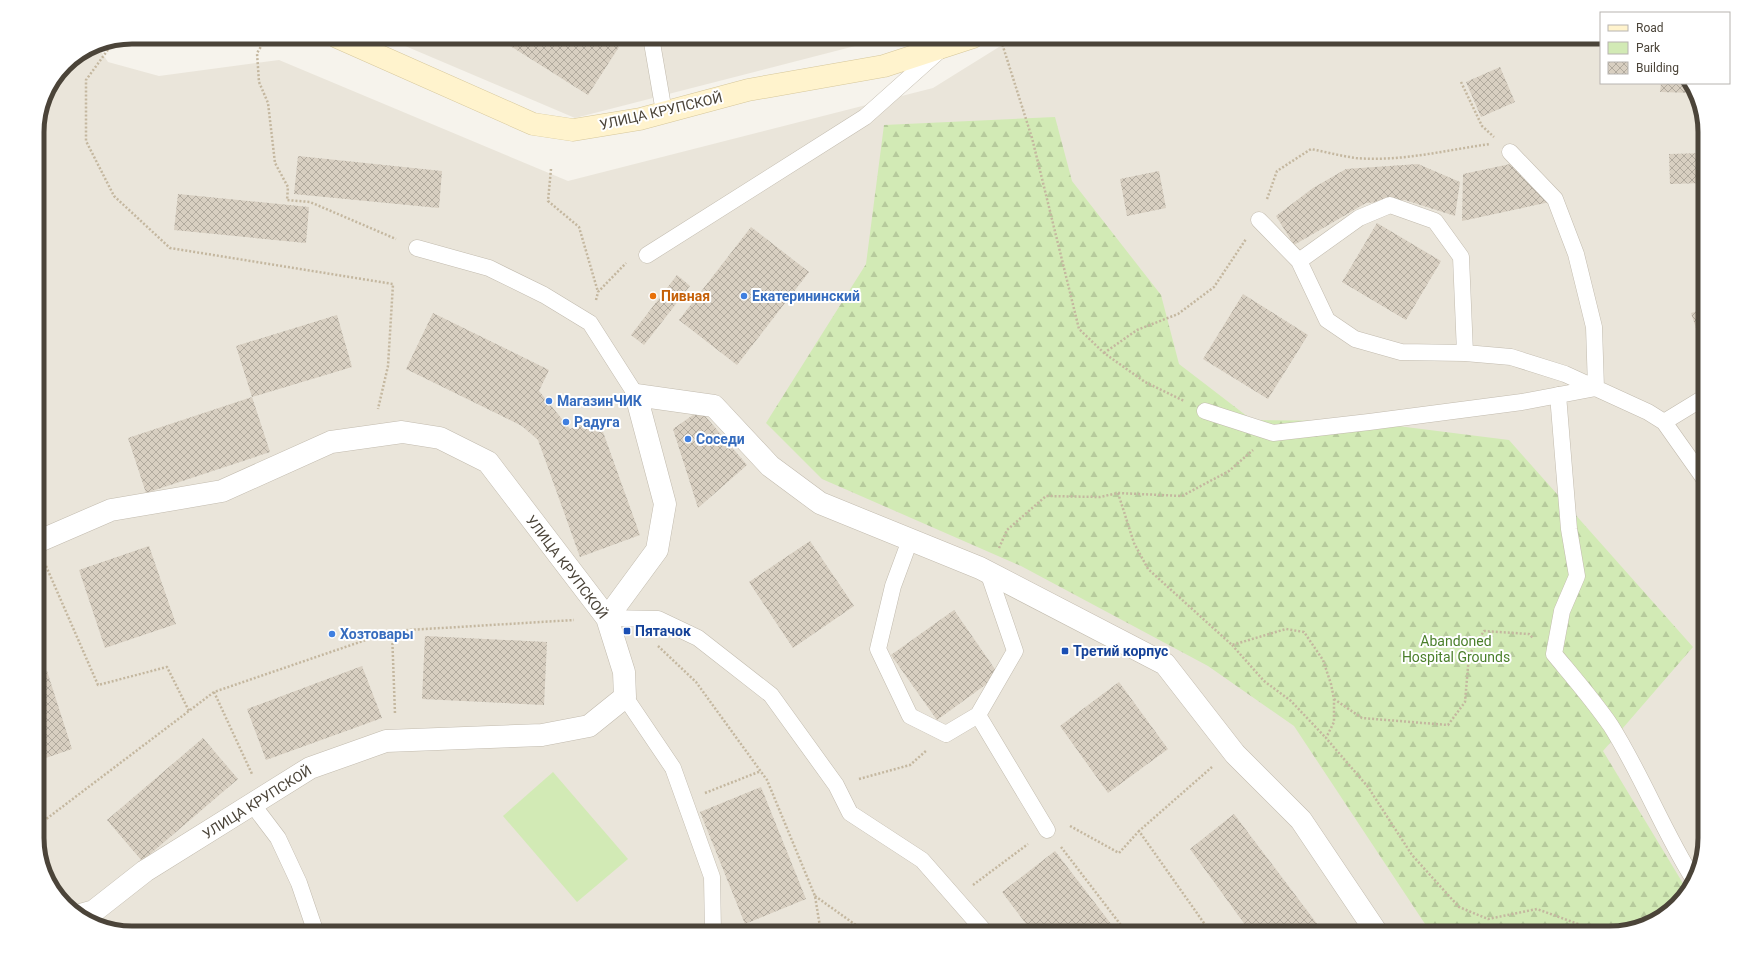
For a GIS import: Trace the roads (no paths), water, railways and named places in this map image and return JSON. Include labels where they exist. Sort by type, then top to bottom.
[{"type":"street","name":"УЛИЦА КРУПСКОЙ","points":[[353,44],[534,124],[573,130],[640,119],[748,90],[884,66],[952,44]]},
{"type":"street","points":[[607,618],[657,550],[665,504],[636,395],[714,406],[770,466],[820,504],[988,572],[1165,664],[1231,749],[1301,820],[1372,926]]},
{"type":"street","name":"УЛИЦА КРУПСКОЙ","points":[[44,550],[111,510],[222,491],[331,442],[402,432],[440,438],[488,462],[607,618],[624,672],[625,697],[589,726],[542,735],[386,741],[310,768],[145,872],[94,911],[87,913]]},
{"type":"lane","points":[[651,44],[664,112]]},
{"type":"lane","points":[[647,255],[865,117],[943,47]]},
{"type":"lane","points":[[1505,147],[1555,199],[1576,254],[1594,327],[1596,388]]},
{"type":"lane","points":[[1299,261],[1359,218],[1390,205],[1435,221],[1461,257],[1465,353]]},
{"type":"lane","points":[[1259,220],[1299,261],[1327,320],[1355,339],[1401,352],[1465,353],[1511,356],[1565,374],[1648,412],[1664,422],[1698,470]]},
{"type":"lane","points":[[417,248],[490,268],[544,295],[590,323],[636,395]]},
{"type":"lane","points":[[1205,411],[1273,433],[1522,402],[1596,388]]},
{"type":"lane","points":[[1558,395],[1569,529],[1577,576],[1562,611],[1554,654],[1610,725],[1635,768],[1690,874]]},
{"type":"lane","points":[[1664,422],[1698,401]]},
{"type":"lane","points":[[910,540],[894,586],[878,649],[910,716],[946,734],[978,715],[1015,651],[988,572]]},
{"type":"lane","points":[[607,618],[658,618],[698,638],[771,695],[836,785],[850,813],[922,860],[980,926]]},
{"type":"lane","points":[[625,697],[673,768],[712,877],[713,926]]},
{"type":"lane","points":[[978,715],[1047,830]]},
{"type":"lane","points":[[258,801],[278,838],[299,883],[314,926]]},
{"type":"place","name":"Пивная","points":[[653,296]]},
{"type":"place","name":"Екатерининский","points":[[744,296]]},
{"type":"place","name":"МагазинЧИК","points":[[549,401]]},
{"type":"place","name":"Радуга","points":[[566,422]]},
{"type":"place","name":"Соседи","points":[[688,439]]},
{"type":"place","name":"Пятачок","points":[[627,631]]},
{"type":"place","name":"Хозтовары","points":[[332,634]]},
{"type":"place","name":"Третий корпус","points":[[1065,651]]},
{"type":"park label","name":"Abandoned Hospital Grounds","points":[[1456,650]]}]
